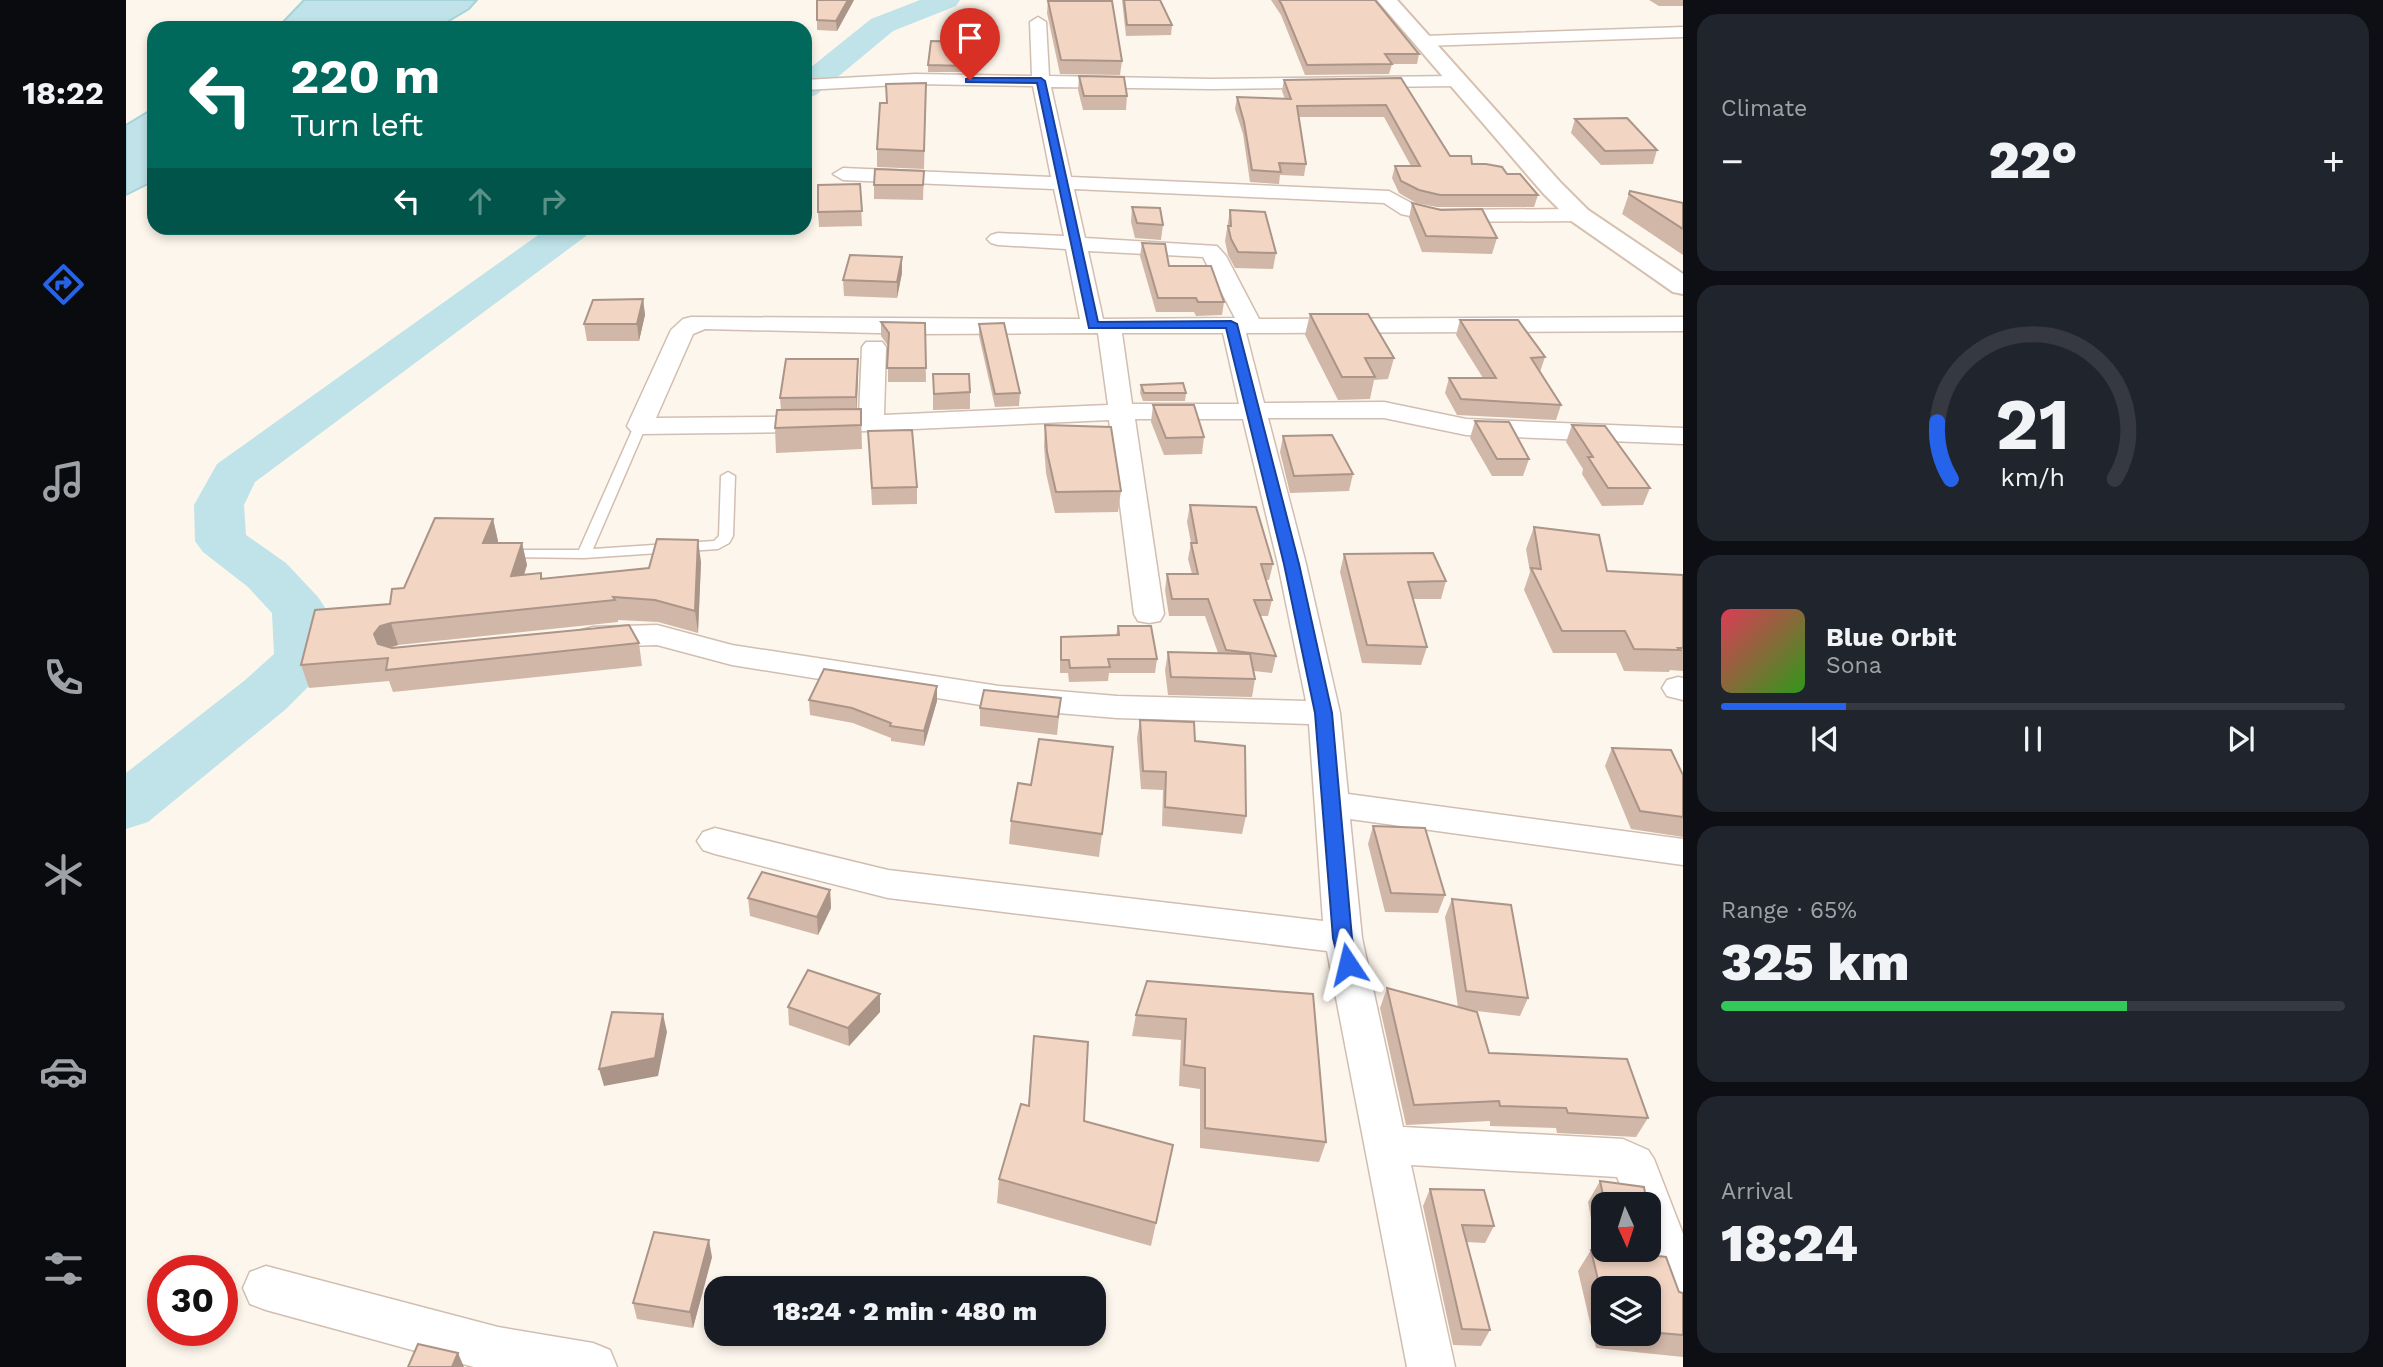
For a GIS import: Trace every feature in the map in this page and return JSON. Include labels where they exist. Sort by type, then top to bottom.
[{"type":"main road","points":[[1387,0],[1456,81],[1579,215],[1683,286]]},
{"type":"street","points":[[1038,22],[1041,81],[1075,243],[1101,325],[1121,412],[1149,614]]},
{"type":"street","points":[[1424,41],[1683,32]]},
{"type":"street","points":[[812,84],[915,79],[1226,84],[1456,81]]},
{"type":"street","points":[[843,174],[1389,197],[1408,210],[1437,216],[1579,215]]},
{"type":"street","points":[[998,239],[1209,251],[1215,256],[1241,324],[1254,411],[1292,564],[1324,713],[1342,938],[1431,1367]]},
{"type":"street","points":[[1683,324],[691,324],[682,330],[640,426],[871,423],[1121,412],[1384,410],[1466,427],[1507,431],[1683,436]]},
{"type":"street","points":[[871,423],[874,347]]},
{"type":"street","points":[[563,641],[618,635],[657,635],[732,655],[999,697],[1116,707],[1324,713]]},
{"type":"street","points":[[1332,804],[1683,852]]},
{"type":"street","points":[[715,841],[888,884],[1342,938]]},
{"type":"street","points":[[1385,1145],[1623,1158],[1633,1164],[1639,1173],[1683,1295]]},
{"type":"street","points":[[266,1289],[498,1350],[593,1367]]},
{"type":"lane","points":[[584,554],[640,426]]},
{"type":"lane","points":[[508,554],[584,554],[718,545],[726,536],[728,476]]},
{"type":"water","points":[[304,0],[477,0],[469,9],[449,21],[284,21]]},
{"type":"water","points":[[147,112],[147,184],[126,195],[126,125]]},
{"type":"building","points":[[817,0],[848,0],[836,21],[817,20]]},
{"type":"building","points":[[1124,0],[1160,0],[1172,25],[1127,25]]},
{"type":"building","points":[[1279,0],[1375,0],[1419,54],[1385,54],[1392,64],[1307,65]]},
{"type":"building","points":[[1048,1],[1112,1],[1122,61],[1061,60]]},
{"type":"building","points":[[931,41],[969,42],[968,66],[928,65]]},
{"type":"building","points":[[1079,76],[1124,77],[1127,96],[1084,96]]},
{"type":"building","points":[[1401,78],[1450,156],[1471,156],[1472,164],[1502,167],[1507,174],[1520,174],[1538,195],[1440,195],[1419,190],[1401,181],[1395,166],[1420,166],[1386,105],[1297,106],[1306,164],[1279,163],[1281,172],[1252,170],[1237,97],[1291,99],[1284,80]]},
{"type":"building","points":[[926,83],[924,151],[877,149],[880,103],[887,103],[886,84]]},
{"type":"building","points":[[1627,118],[1657,150],[1605,151],[1575,119]]},
{"type":"building","points":[[875,169],[924,171],[923,185],[874,185]]},
{"type":"building","points":[[860,184],[862,211],[818,212],[818,185]]},
{"type":"building","points":[[1630,191],[1683,203],[1683,229],[1629,194]]},
{"type":"building","points":[[1412,203],[1441,210],[1482,209],[1497,238],[1426,236]]},
{"type":"building","points":[[1132,207],[1160,208],[1163,225],[1137,223]]},
{"type":"building","points":[[1230,210],[1265,212],[1276,253],[1238,252],[1228,226],[1231,226]]},
{"type":"building","points":[[1142,243],[1165,244],[1169,266],[1211,266],[1224,302],[1198,302],[1196,298],[1158,298]]},
{"type":"building","points":[[850,255],[902,257],[897,282],[843,280]]},
{"type":"building","points":[[643,299],[637,324],[584,324],[593,300]]},
{"type":"building","points":[[1310,314],[1368,314],[1394,358],[1365,358],[1375,377],[1342,377]]},
{"type":"building","points":[[1460,320],[1518,320],[1545,357],[1531,358],[1561,405],[1461,399],[1449,378],[1496,378]]},
{"type":"building","points":[[881,322],[925,323],[926,368],[887,368],[889,333]]},
{"type":"building","points":[[1004,323],[1020,393],[995,394],[979,324]]},
{"type":"building","points":[[786,359],[858,359],[856,397],[780,398]]},
{"type":"building","points":[[933,374],[969,374],[970,392],[934,394]]},
{"type":"building","points":[[1183,383],[1186,393],[1144,393],[1141,385]]},
{"type":"building","points":[[1153,405],[1194,405],[1204,437],[1166,438]]},
{"type":"building","points":[[861,409],[861,425],[775,428],[777,410]]},
{"type":"building","points":[[1475,421],[1509,422],[1529,459],[1497,459]]},
{"type":"building","points":[[1045,425],[1111,427],[1121,491],[1056,492],[1047,452]]},
{"type":"building","points":[[1572,425],[1605,426],[1650,488],[1608,488],[1588,457],[1593,457]]},
{"type":"building","points":[[912,430],[917,487],[872,488],[868,431]]},
{"type":"building","points":[[1332,435],[1353,474],[1294,476],[1283,436]]},
{"type":"building","points":[[1190,505],[1256,507],[1273,564],[1261,564],[1272,600],[1254,600],[1276,656],[1226,650],[1208,599],[1172,599],[1167,574],[1198,574],[1191,543],[1197,543]]},
{"type":"building","points":[[435,518],[493,519],[483,543],[522,543],[511,576],[541,573],[541,579],[649,568],[657,539],[698,540],[695,611],[655,600],[613,597],[615,600],[391,623],[380,626],[374,634],[378,644],[392,648],[629,625],[639,643],[386,670],[388,658],[301,665],[315,610],[390,604],[392,589],[404,588]]},
{"type":"building","points":[[1534,527],[1599,535],[1607,571],[1683,575],[1683,648],[1634,649],[1625,631],[1562,631],[1531,568],[1541,569]]},
{"type":"building","points":[[1433,553],[1446,581],[1408,582],[1427,647],[1367,645],[1344,554]]},
{"type":"building","points":[[1118,626],[1151,626],[1157,659],[1108,659],[1110,667],[1070,668],[1069,660],[1061,660],[1061,637],[1119,635]]},
{"type":"building","points":[[1168,652],[1250,654],[1255,679],[1171,677]]},
{"type":"building","points":[[824,669],[937,686],[924,731],[890,726],[891,723],[852,708],[809,700]]},
{"type":"building","points":[[984,690],[1061,698],[1058,717],[980,708]]},
{"type":"building","points":[[1140,720],[1194,722],[1195,741],[1245,746],[1246,816],[1165,807],[1166,772],[1143,771]]},
{"type":"building","points":[[1039,739],[1113,747],[1102,834],[1011,821],[1018,783],[1031,785]]},
{"type":"building","points":[[1612,748],[1671,750],[1683,775],[1683,817],[1640,811]]},
{"type":"building","points":[[1373,826],[1425,828],[1445,895],[1391,893]]},
{"type":"building","points":[[762,872],[830,890],[817,917],[748,898]]},
{"type":"building","points":[[1452,899],[1511,905],[1528,998],[1466,991]]},
{"type":"building","points":[[808,970],[880,994],[848,1028],[788,1007]]},
{"type":"building","points":[[1147,981],[1313,994],[1326,1142],[1205,1128],[1205,1068],[1184,1065],[1186,1019],[1136,1015]]},
{"type":"building","points":[[1387,988],[1477,1012],[1489,1053],[1627,1059],[1648,1118],[1568,1113],[1566,1108],[1500,1106],[1499,1101],[1414,1105]]},
{"type":"building","points":[[612,1012],[663,1014],[655,1058],[599,1069]]},
{"type":"building","points":[[1034,1036],[1088,1042],[1084,1121],[1173,1145],[1156,1223],[999,1179],[1021,1104],[1029,1106]]},
{"type":"building","points":[[1600,1181],[1644,1187],[1645,1192],[1602,1192]]},
{"type":"building","points":[[1430,1189],[1484,1190],[1494,1226],[1462,1225],[1490,1330],[1462,1329]]},
{"type":"building","points":[[654,1232],[709,1240],[690,1312],[633,1303]]},
{"type":"building","points":[[1661,1256],[1666,1257],[1679,1292],[1683,1293],[1683,1335],[1661,1333],[1661,1276],[1597,1276],[1594,1262],[1661,1262]]},
{"type":"building","points":[[418,1344],[458,1353],[452,1367],[408,1367]]},
{"type":"waterway","points":[[812,82],[882,25],[946,0]]},
{"type":"waterway","points":[[126,806],[265,695],[303,659],[299,609],[267,575],[221,541],[219,505],[234,474],[562,235]]},
{"type":"route","points":[[970,80],[1041,81],[1093,325],[1231,324],[1292,564],[1324,713],[1342,938],[1348,964]]}]
